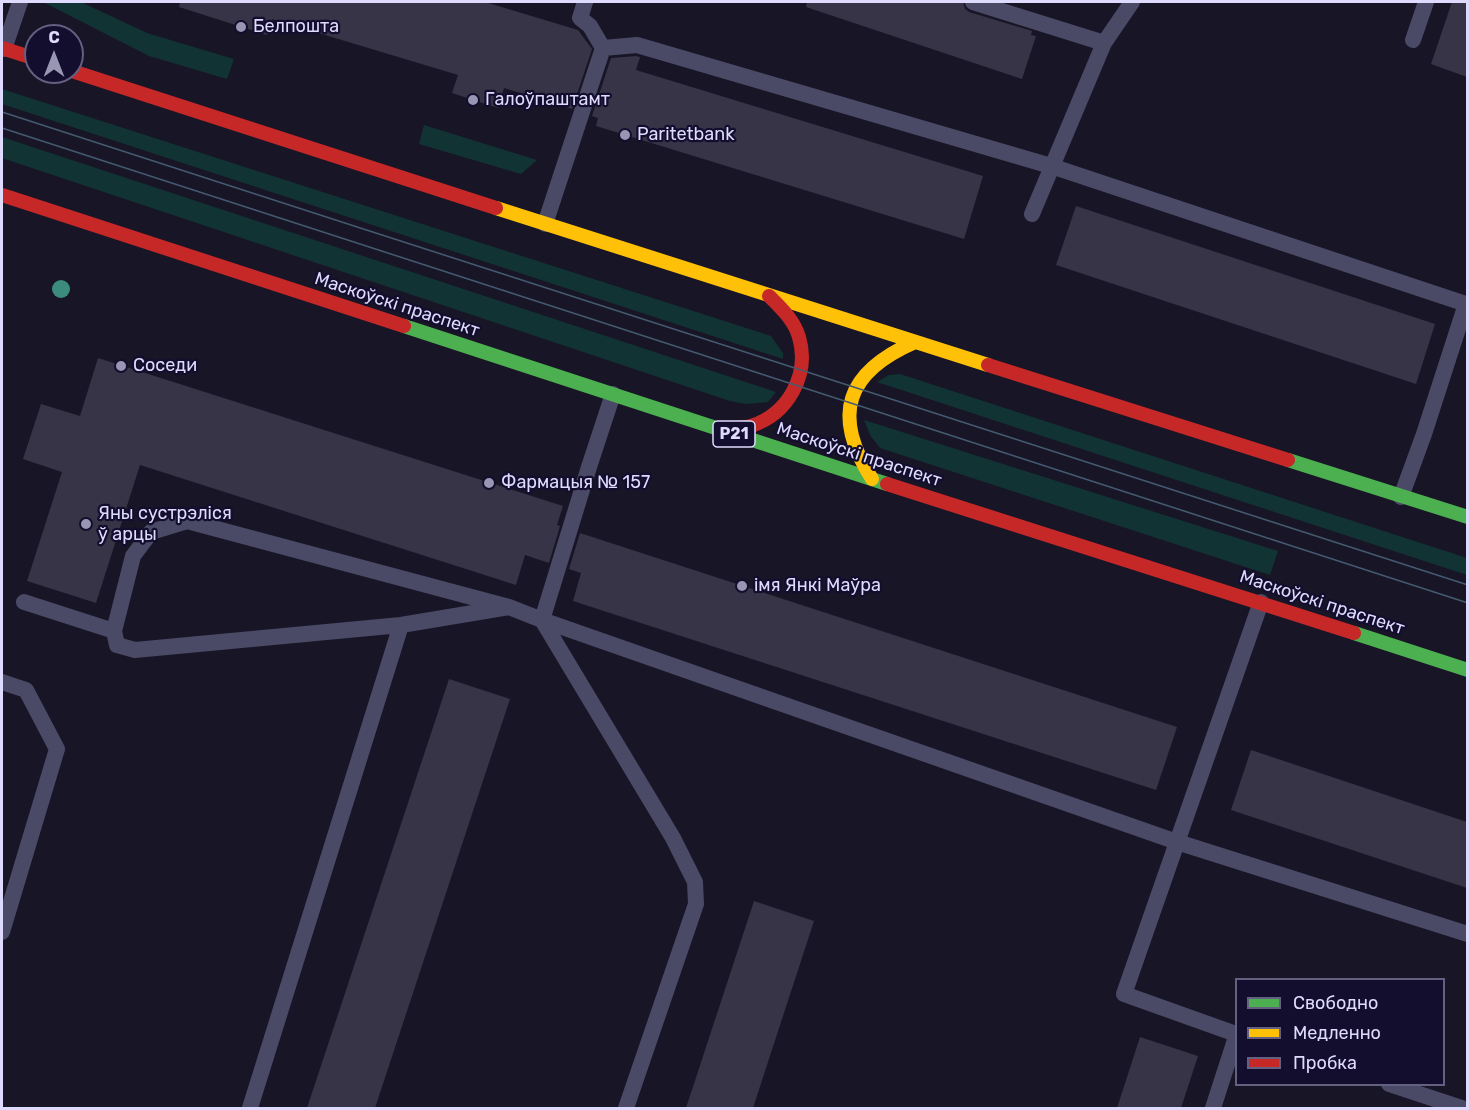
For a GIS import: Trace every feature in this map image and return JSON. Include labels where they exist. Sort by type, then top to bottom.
[{"type":"main road","points":[[3,48],[24,55]]},
{"type":"main road","points":[[84,75],[766,295],[1467,517]]},
{"type":"main road","name":"Маскоўскі праспект","points":[[2,195],[872,479],[1467,670]]},
{"type":"main road","points":[[718,429],[744,428],[769,419],[783,408],[800,378],[803,362],[798,330],[780,304],[766,295]]},
{"type":"main road","points":[[872,479],[860,465],[849,430],[849,412],[854,394],[863,376],[878,360],[895,348],[915,342]]},
{"type":"lane","points":[[3,48],[20,2]]},
{"type":"lane","points":[[545,224],[603,48],[590,26],[580,18],[585,2]]},
{"type":"lane","points":[[973,2],[1104,43]]},
{"type":"lane","points":[[1032,214],[1104,43],[1132,2]]},
{"type":"lane","points":[[1413,40],[1426,2]]},
{"type":"lane","points":[[603,48],[637,45],[1051,166],[1467,302],[1424,434],[1401,496]]},
{"type":"lane","points":[[613,394],[542,620],[673,838],[695,882],[696,904],[626,1108]]},
{"type":"lane","points":[[509,607],[401,625],[135,650],[117,645],[114,631],[133,556],[151,532],[187,520],[509,607],[1177,842],[1467,934]]},
{"type":"lane","points":[[24,602],[114,631]]},
{"type":"lane","points":[[1235,1036],[1124,994],[1260,602]]},
{"type":"lane","points":[[249,1108],[401,625]]},
{"type":"lane","points":[[2,682],[26,690],[57,749],[2,932]]},
{"type":"lane","points":[[1213,1108],[1235,1039]]},
{"type":"lane","points":[[1395,1086],[1462,1108]]},
{"type":"green space","points":[[43,2],[81,2],[147,33],[234,59],[227,79],[149,56]]},
{"type":"green space","points":[[2,89],[771,336],[783,353],[783,359],[2,104]]},
{"type":"green space","points":[[424,125],[537,160],[521,174],[419,144]]},
{"type":"green space","points":[[2,137],[776,392],[768,402],[746,404],[730,401],[2,158]]},
{"type":"green space","points":[[900,374],[1467,558],[1467,575],[877,382],[889,375]]},
{"type":"green space","points":[[864,420],[1278,551],[1270,575],[880,448],[870,435]]},
{"type":"building","points":[[180,2],[485,2],[578,30],[592,49],[572,109],[504,88],[498,108],[452,93],[458,75],[272,19],[267,35],[179,7]]},
{"type":"building","points":[[807,2],[963,2],[965,9],[969,12],[1032,31],[1031,35],[1036,36],[1022,79],[806,7]]},
{"type":"building","points":[[1452,2],[1467,2],[1467,77],[1431,64]]},
{"type":"building","points":[[640,57],[636,70],[983,176],[964,239],[596,126],[598,118],[592,116],[611,58]]},
{"type":"building","points":[[1076,206],[1435,324],[1416,384],[1056,265]]},
{"type":"building","points":[[98,358],[563,506],[557,525],[560,526],[549,563],[525,555],[516,585],[140,465],[96,603],[27,581],[62,472],[23,459],[41,404],[80,416]]},
{"type":"building","points":[[580,533],[1177,727],[1156,790],[573,601],[581,573],[569,569]]},
{"type":"building","points":[[449,679],[510,699],[375,1108],[307,1108]]},
{"type":"building","points":[[1251,750],[1467,822],[1467,888],[1231,810]]},
{"type":"building","points":[[754,901],[814,921],[753,1108],[686,1108]]},
{"type":"building","points":[[1140,1037],[1198,1056],[1181,1108],[1117,1108]]},
{"type":"tram line","points":[[2,112],[1468,585]]},
{"type":"tram line","points":[[2,128],[1468,603]]},
{"type":"traffic: fast","points":[[404,326],[887,484]]},
{"type":"traffic: fast","points":[[1288,460],[1468,517]]},
{"type":"traffic: fast","points":[[1354,633],[1468,670]]},
{"type":"traffic: slow","points":[[496,208],[988,365]]},
{"type":"traffic: slow","points":[[872,479],[859,456],[852,435],[849,415],[852,398],[860,382],[873,367],[915,342]]},
{"type":"traffic: jam","points":[[2,48],[24,55]]},
{"type":"traffic: jam","points":[[84,75],[496,208]]},
{"type":"traffic: jam","points":[[2,195],[404,326]]},
{"type":"traffic: jam","points":[[723,429],[748,427],[764,420],[785,403],[798,379],[802,351],[797,331],[769,296]]},
{"type":"traffic: jam","points":[[988,365],[1288,460]]},
{"type":"traffic: jam","points":[[887,484],[1354,633]]},
{"type":"place","name":"Белпошта","points":[[241,27]]},
{"type":"place","name":"Галоўпаштамт","points":[[473,100]]},
{"type":"place","name":"Paritetbank","points":[[625,135]]},
{"type":"place","name":"Соседи","points":[[121,366]]},
{"type":"place","name":"Фармацыя № 157","points":[[489,483]]},
{"type":"place","name":"Яны сустрэліся ў арцы","points":[[86,524]]},
{"type":"place","name":"імя Янкі Маўра","points":[[742,586]]}]
